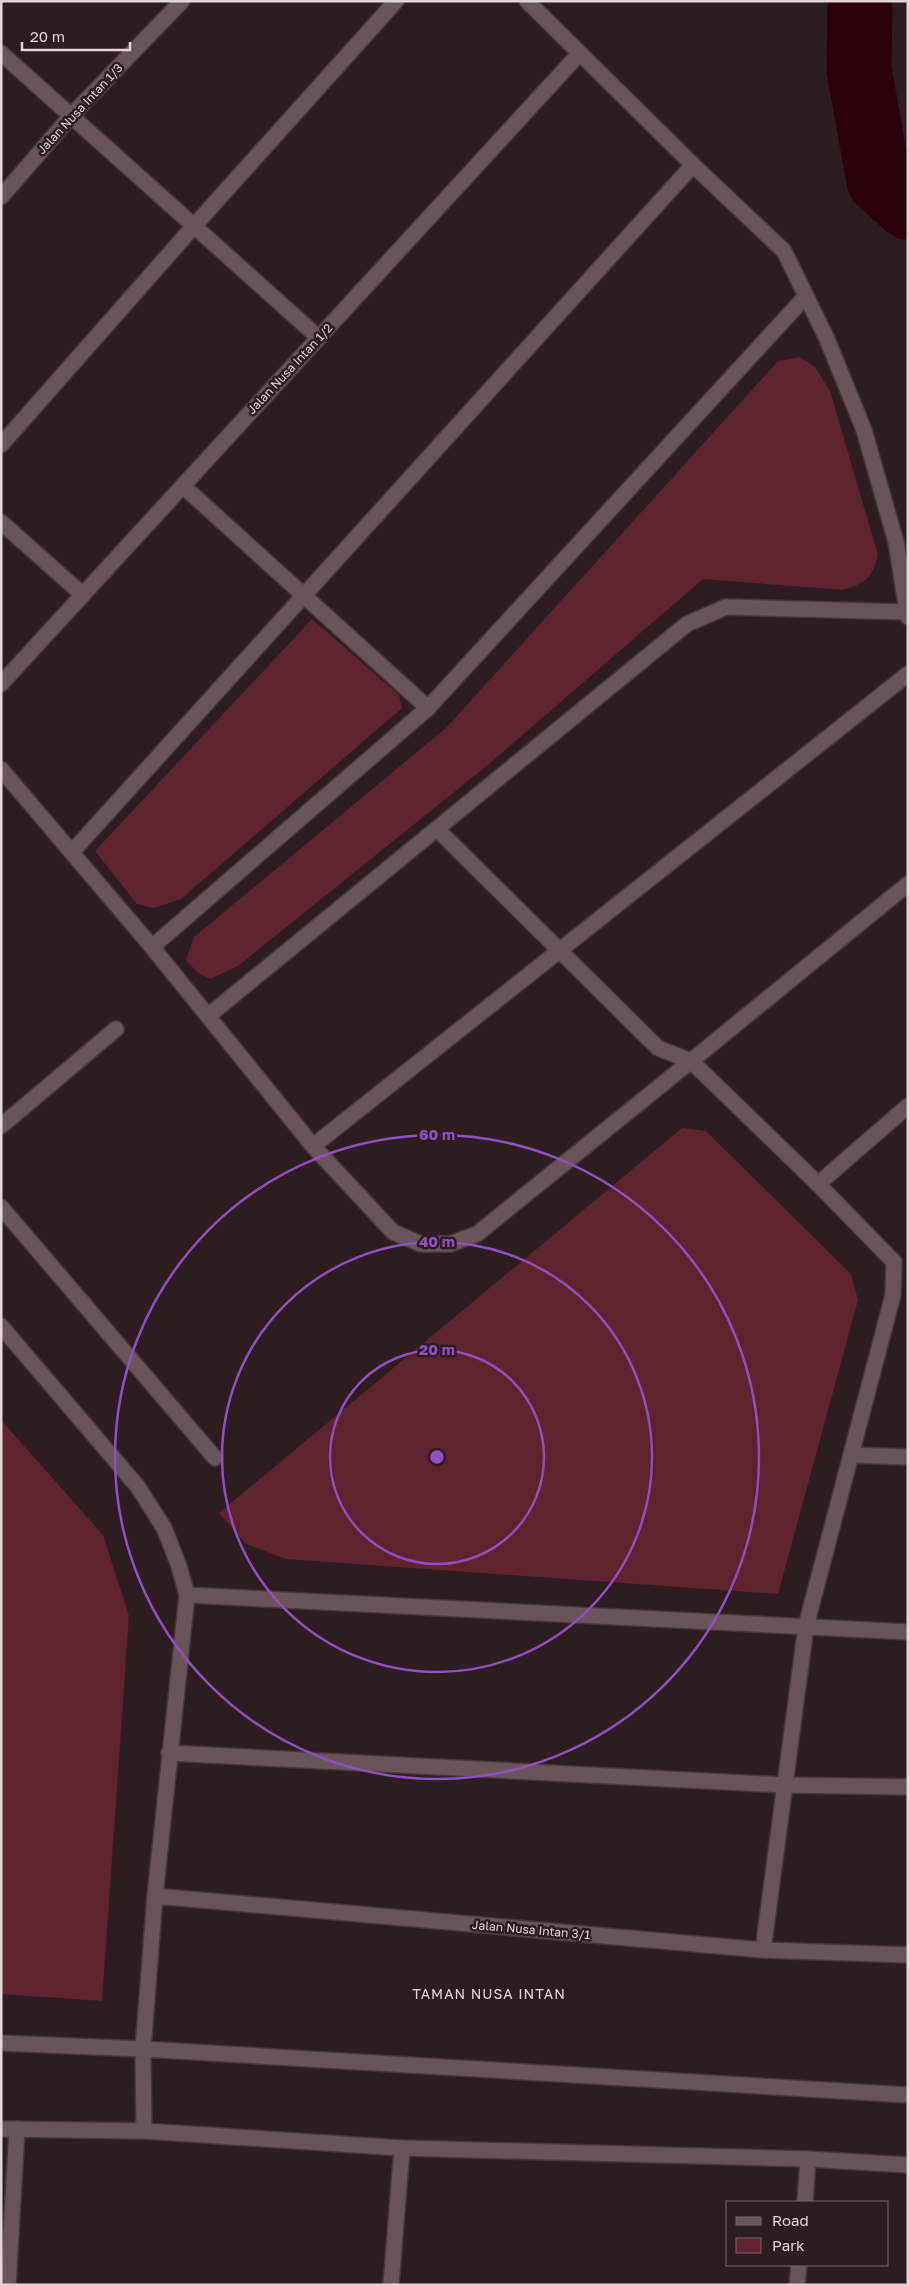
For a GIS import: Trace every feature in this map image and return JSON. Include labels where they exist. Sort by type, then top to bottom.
[{"type":"street","name":"Jalan Nusa Intan 1/3","points":[[1,197],[71,116],[182,1]]},
{"type":"street","points":[[1,445],[396,1]]},
{"type":"street","points":[[208,1016],[687,624],[726,607],[907,614],[896,542],[864,430],[827,339],[784,251],[693,165],[527,1]]},
{"type":"street","points":[[1,54],[319,338]]},
{"type":"street","name":"Jalan Nusa Intan 1/2","points":[[1,684],[579,54]]},
{"type":"street","points":[[72,852],[693,165]]},
{"type":"street","points":[[152,947],[428,708],[806,296]]},
{"type":"street","points":[[184,486],[428,708]]},
{"type":"street","points":[[1,522],[83,594]]},
{"type":"street","points":[[313,1146],[908,674]]},
{"type":"street","points":[[1,769],[152,947],[313,1146],[393,1232],[421,1244],[450,1244],[477,1234],[908,884]]},
{"type":"street","points":[[437,829],[658,1048],[691,1060],[818,1184],[894,1262],[901,1295],[851,1455],[806,1626],[763,1950]]},
{"type":"street","points":[[1,1126],[116,1029]]},
{"type":"street","points":[[818,1184],[908,1106]]},
{"type":"street","points":[[1,1207],[215,1458]]},
{"type":"street","points":[[1,1326],[138,1487],[164,1528],[179,1566],[187,1595],[155,1896],[143,2049],[144,2131]]},
{"type":"street","points":[[851,1455],[908,1457]]},
{"type":"street","points":[[187,1595],[908,1632]]},
{"type":"street","points":[[169,1753],[784,1785],[908,1787]]},
{"type":"street","name":"Jalan Nusa Intan 3/1","points":[[155,1896],[763,1950],[908,1955]]},
{"type":"street","points":[[1,2043],[143,2049],[908,2095]]},
{"type":"street","points":[[1,2129],[144,2131],[402,2148],[808,2159],[908,2165]]},
{"type":"street","points":[[8,2285],[17,2129]]},
{"type":"street","points":[[391,2285],[402,2148]]},
{"type":"street","points":[[805,2201],[808,2159]]},
{"type":"street","points":[[797,2285],[799,2266]]},
{"type":"green space","points":[[800,357],[815,367],[830,391],[878,555],[870,575],[857,585],[843,590],[703,579],[489,764],[238,966],[210,979],[197,972],[186,960],[194,937],[446,728],[778,361]]},
{"type":"green space","points":[[312,619],[399,695],[402,708],[181,899],[154,908],[137,904],[95,851]]},
{"type":"green space","points":[[682,1128],[706,1131],[851,1274],[858,1300],[778,1594],[286,1559],[246,1544],[219,1513]]},
{"type":"green space","points":[[1,1420],[103,1535],[129,1616],[102,2001],[1,1994]]},
{"type":"waterway","points":[[860,1],[859,70],[879,181],[908,207]]},
{"type":"district","name":"TAMAN NUSA INTAN","points":[[489,1994]]}]
